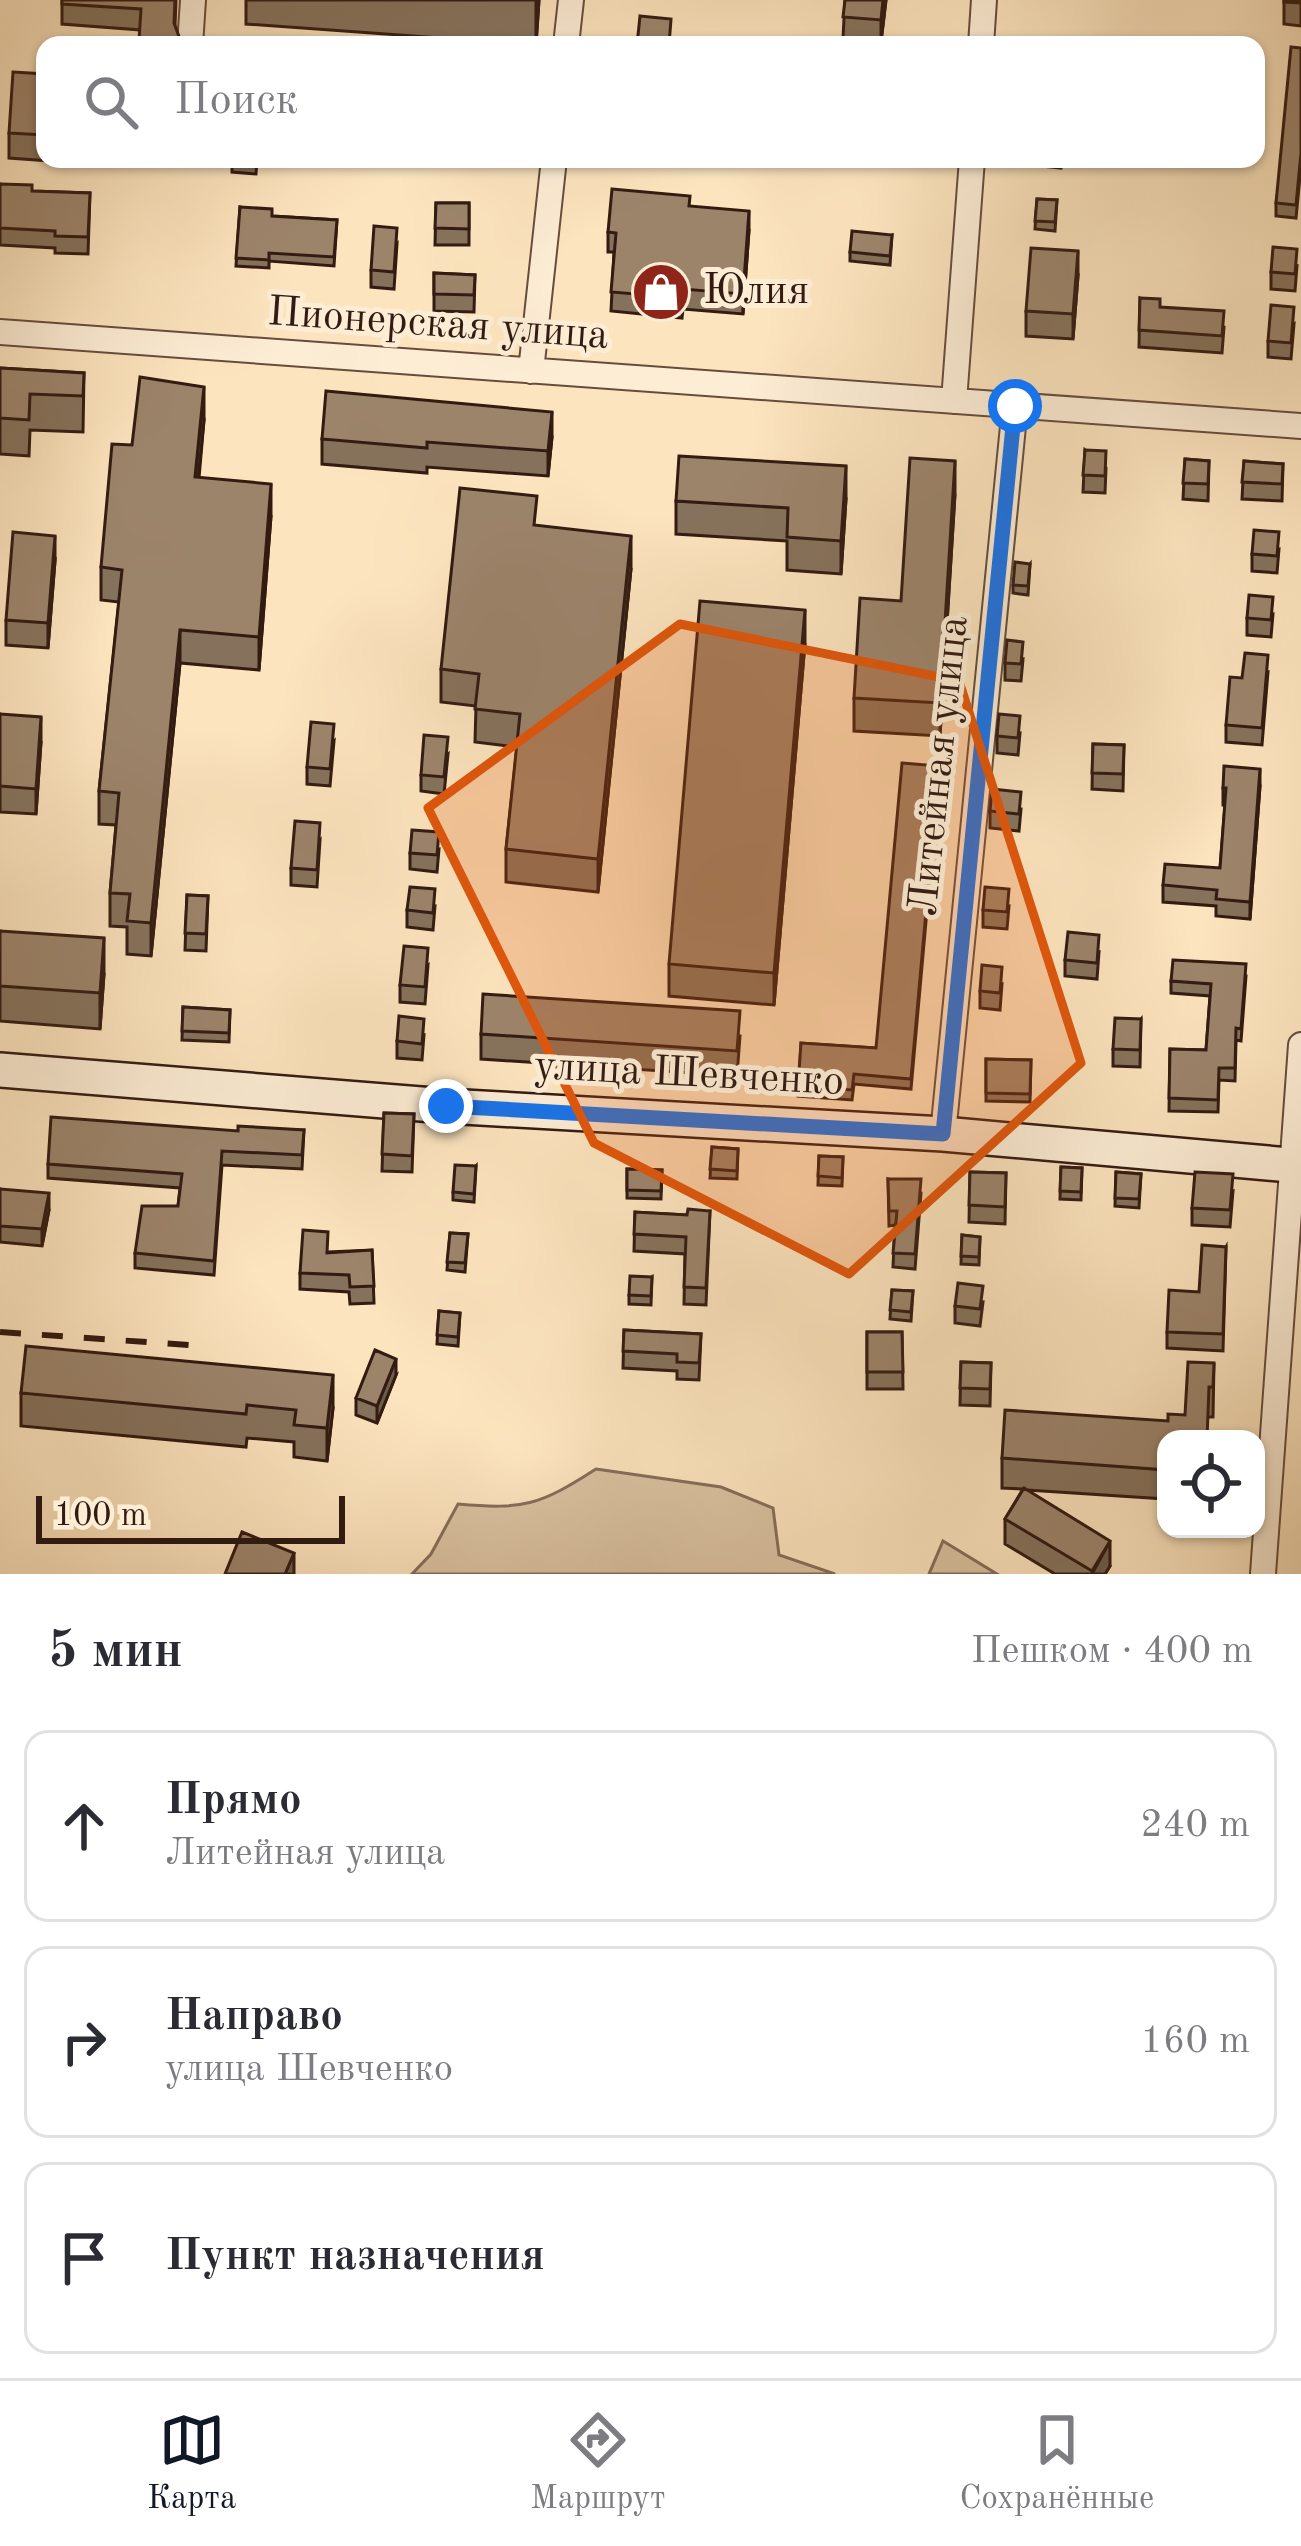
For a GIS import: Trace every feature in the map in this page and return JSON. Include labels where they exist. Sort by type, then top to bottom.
[{"type":"street","points":[[191,36],[193,0]]},
{"type":"street","points":[[567,36],[571,0]]},
{"type":"street","points":[[982,36],[984,0]]},
{"type":"street","points":[[530,371],[553,168]]},
{"type":"street","points":[[954,401],[971,168]]},
{"type":"street","name":"Пионерская улица","points":[[0,332],[1301,426]]},
{"type":"street","name":"Литейная улица","points":[[943,1134],[1015,406]]},
{"type":"street","points":[[1263,1574],[1296,1166],[1301,1046]]},
{"type":"street","name":"улица Шевченко","points":[[0,1070],[446,1106],[943,1134],[1296,1166]]},
{"type":"highlighted area","points":[[680,624],[959,681],[1081,1063],[849,1274],[594,1143],[428,808]]},
{"type":"shaded area","points":[[596,1469],[721,1487],[773,1508],[779,1555],[835,1574],[412,1574],[431,1554],[458,1504],[531,1502]]},
{"type":"shaded area","points":[[943,1541],[997,1574],[929,1574]]},
{"type":"building","points":[[62,0],[175,0],[179,36],[139,36],[141,9],[62,4]]},
{"type":"building","points":[[845,0],[883,0],[881,20],[843,17]]},
{"type":"building","points":[[640,16],[671,19],[670,36],[638,36]]},
{"type":"building","points":[[1291,47],[1301,48],[1296,205],[1276,203]]},
{"type":"building","points":[[13,72],[36,73],[36,134],[9,133]]},
{"type":"building","points":[[0,184],[32,185],[32,191],[90,193],[88,237],[0,228]]},
{"type":"building","points":[[612,189],[690,196],[689,206],[749,211],[743,294],[683,289],[682,298],[611,292],[616,233],[608,232]]},
{"type":"building","points":[[1037,199],[1057,200],[1055,222],[1035,221]]},
{"type":"building","points":[[436,203],[469,203],[469,229],[435,228]]},
{"type":"building","points":[[240,207],[272,209],[272,216],[337,220],[334,257],[269,253],[269,260],[236,258]]},
{"type":"building","points":[[374,226],[397,228],[394,272],[371,270]]},
{"type":"building","points":[[852,231],[892,235],[890,256],[850,252]]},
{"type":"building","points":[[1273,247],[1297,249],[1295,274],[1271,272]]},
{"type":"building","points":[[1031,248],[1078,251],[1073,314],[1026,311]]},
{"type":"building","points":[[434,273],[475,275],[474,295],[434,294]]},
{"type":"building","points":[[1140,298],[1160,299],[1160,307],[1224,311],[1222,336],[1139,330]]},
{"type":"building","points":[[1271,305],[1294,307],[1291,343],[1268,341]]},
{"type":"building","points":[[0,368],[84,373],[83,396],[30,394],[29,420],[0,418]]},
{"type":"building","points":[[140,377],[204,387],[195,477],[271,484],[259,637],[180,630],[151,923],[127,921],[130,894],[110,893],[119,793],[99,791],[122,570],[101,567],[112,444],[132,445]]},
{"type":"building","points":[[326,391],[552,412],[548,451],[322,439]]},
{"type":"building","points":[[1085,450],[1106,451],[1105,476],[1083,475]]},
{"type":"building","points":[[679,456],[846,466],[841,541],[787,537],[788,508],[676,501]]},
{"type":"building","points":[[910,458],[955,461],[940,703],[854,698],[860,598],[901,601]]},
{"type":"building","points":[[1185,459],[1209,461],[1208,484],[1183,483]]},
{"type":"building","points":[[1244,461],[1283,464],[1282,484],[1242,482]]},
{"type":"building","points":[[460,488],[537,496],[534,525],[631,536],[598,859],[506,849],[520,714],[475,709],[479,674],[441,669]]},
{"type":"building","points":[[1254,530],[1279,532],[1277,556],[1252,554]]},
{"type":"building","points":[[13,532],[55,536],[48,623],[6,620]]},
{"type":"building","points":[[1015,562],[1030,564],[1028,586],[1013,585]]},
{"type":"building","points":[[1249,595],[1273,597],[1271,620],[1247,618]]},
{"type":"building","points":[[700,601],[805,610],[774,973],[669,964]]},
{"type":"building","points":[[1007,640],[1023,642],[1021,664],[1005,663]]},
{"type":"building","points":[[1245,653],[1268,655],[1262,728],[1226,725],[1230,677],[1242,678]]},
{"type":"building","points":[[0,714],[41,717],[36,789],[0,786]]},
{"type":"building","points":[[999,714],[1020,716],[1018,738],[997,736]]},
{"type":"building","points":[[311,722],[334,724],[330,769],[307,767]]},
{"type":"building","points":[[424,735],[448,737],[444,777],[421,775]]},
{"type":"building","points":[[1093,744],[1124,745],[1123,774],[1092,773]]},
{"type":"building","points":[[902,763],[939,766],[911,1079],[854,1074],[852,1090],[798,1086],[801,1043],[876,1048]]},
{"type":"building","points":[[1224,766],[1260,769],[1250,902],[1216,899],[1217,890],[1163,885],[1165,864],[1220,868]]},
{"type":"building","points":[[992,789],[1021,792],[1019,814],[990,811]]},
{"type":"building","points":[[295,821],[320,823],[317,870],[291,868]]},
{"type":"building","points":[[412,830],[439,832],[437,855],[410,853]]},
{"type":"building","points":[[410,887],[435,889],[433,913],[407,910]]},
{"type":"building","points":[[985,887],[1009,889],[1007,912],[983,910]]},
{"type":"building","points":[[187,895],[208,896],[206,934],[185,933]]},
{"type":"building","points":[[0,931],[104,938],[100,993],[0,986]]},
{"type":"building","points":[[1068,932],[1099,935],[1097,963],[1065,960]]},
{"type":"building","points":[[404,946],[428,948],[425,987],[400,985]]},
{"type":"building","points":[[1173,960],[1246,964],[1235,1068],[1219,1068],[1218,1100],[1169,1098],[1170,1049],[1206,1050],[1211,984],[1171,981]]},
{"type":"building","points":[[982,965],[1002,967],[1000,993],[980,991]]},
{"type":"building","points":[[483,994],[740,1011],[737,1051],[481,1034]]},
{"type":"building","points":[[183,1007],[230,1010],[229,1033],[182,1031]]},
{"type":"building","points":[[399,1016],[424,1019],[422,1044],[397,1041]]},
{"type":"building","points":[[1115,1018],[1141,1019],[1140,1050],[1113,1049]]},
{"type":"building","points":[[986,1059],[1031,1060],[1030,1094],[986,1093]]},
{"type":"building","points":[[384,1113],[414,1114],[412,1156],[382,1154]]},
{"type":"building","points":[[51,1117],[238,1131],[238,1126],[304,1130],[302,1155],[222,1151],[214,1261],[135,1253],[142,1206],[178,1206],[182,1174],[48,1164]]},
{"type":"building","points":[[712,1147],[738,1149],[737,1171],[710,1169]]},
{"type":"building","points":[[819,1156],[843,1157],[842,1178],[818,1176]]},
{"type":"building","points":[[455,1165],[476,1166],[474,1194],[453,1192]]},
{"type":"building","points":[[1061,1167],[1082,1168],[1081,1192],[1060,1191]]},
{"type":"building","points":[[627,1169],[662,1170],[661,1191],[627,1190]]},
{"type":"building","points":[[970,1172],[1006,1173],[1005,1207],[969,1205]]},
{"type":"building","points":[[1116,1172],[1141,1174],[1139,1199],[1115,1198]]},
{"type":"building","points":[[1195,1172],[1233,1174],[1230,1210],[1192,1208]]},
{"type":"building","points":[[888,1179],[921,1179],[915,1254],[893,1253],[897,1211],[889,1211]]},
{"type":"building","points":[[0,1189],[49,1193],[42,1229],[0,1226]]},
{"type":"building","points":[[688,1209],[710,1211],[706,1288],[684,1287],[686,1237],[634,1234],[635,1212],[687,1215]]},
{"type":"building","points":[[303,1230],[328,1232],[327,1253],[372,1250],[374,1286],[350,1287],[349,1275],[300,1273]]},
{"type":"building","points":[[450,1233],[468,1234],[465,1263],[447,1262]]},
{"type":"building","points":[[962,1235],[980,1237],[979,1257],[961,1256]]},
{"type":"building","points":[[1202,1245],[1226,1247],[1223,1334],[1167,1332],[1169,1290],[1199,1292]]},
{"type":"building","points":[[630,1276],[652,1277],[651,1296],[629,1295]]},
{"type":"building","points":[[958,1283],[983,1286],[980,1309],[955,1306]]},
{"type":"building","points":[[892,1290],[913,1291],[911,1312],[890,1310]]},
{"type":"building","points":[[439,1311],[460,1313],[458,1337],[437,1335]]},
{"type":"building","points":[[624,1330],[701,1334],[699,1363],[677,1362],[677,1354],[623,1351]]},
{"type":"building","points":[[867,1332],[902,1332],[903,1372],[867,1372]]},
{"type":"building","points":[[26,1346],[333,1375],[327,1428],[294,1425],[296,1410],[247,1405],[246,1414],[21,1393]]},
{"type":"building","points":[[375,1350],[396,1359],[377,1406],[356,1398]]},
{"type":"building","points":[[961,1362],[991,1363],[990,1389],[960,1388]]},
{"type":"building","points":[[1188,1362],[1214,1363],[1213,1387],[1209,1387],[1207,1430],[1157,1430],[1157,1469],[1002,1458],[1005,1410],[1168,1421],[1168,1414],[1185,1415]]},
{"type":"building","points":[[1024,1488],[1110,1541],[1092,1571],[1005,1519]]},
{"type":"building","points":[[242,1532],[294,1553],[285,1574],[225,1574]]},
{"type":"railway","points":[[0,1332],[204,1346]]},
{"type":"place","name":"Юлия","points":[[661,292]]},
{"type":"route","points":[[446,1106],[943,1134],[1015,406]]}]
